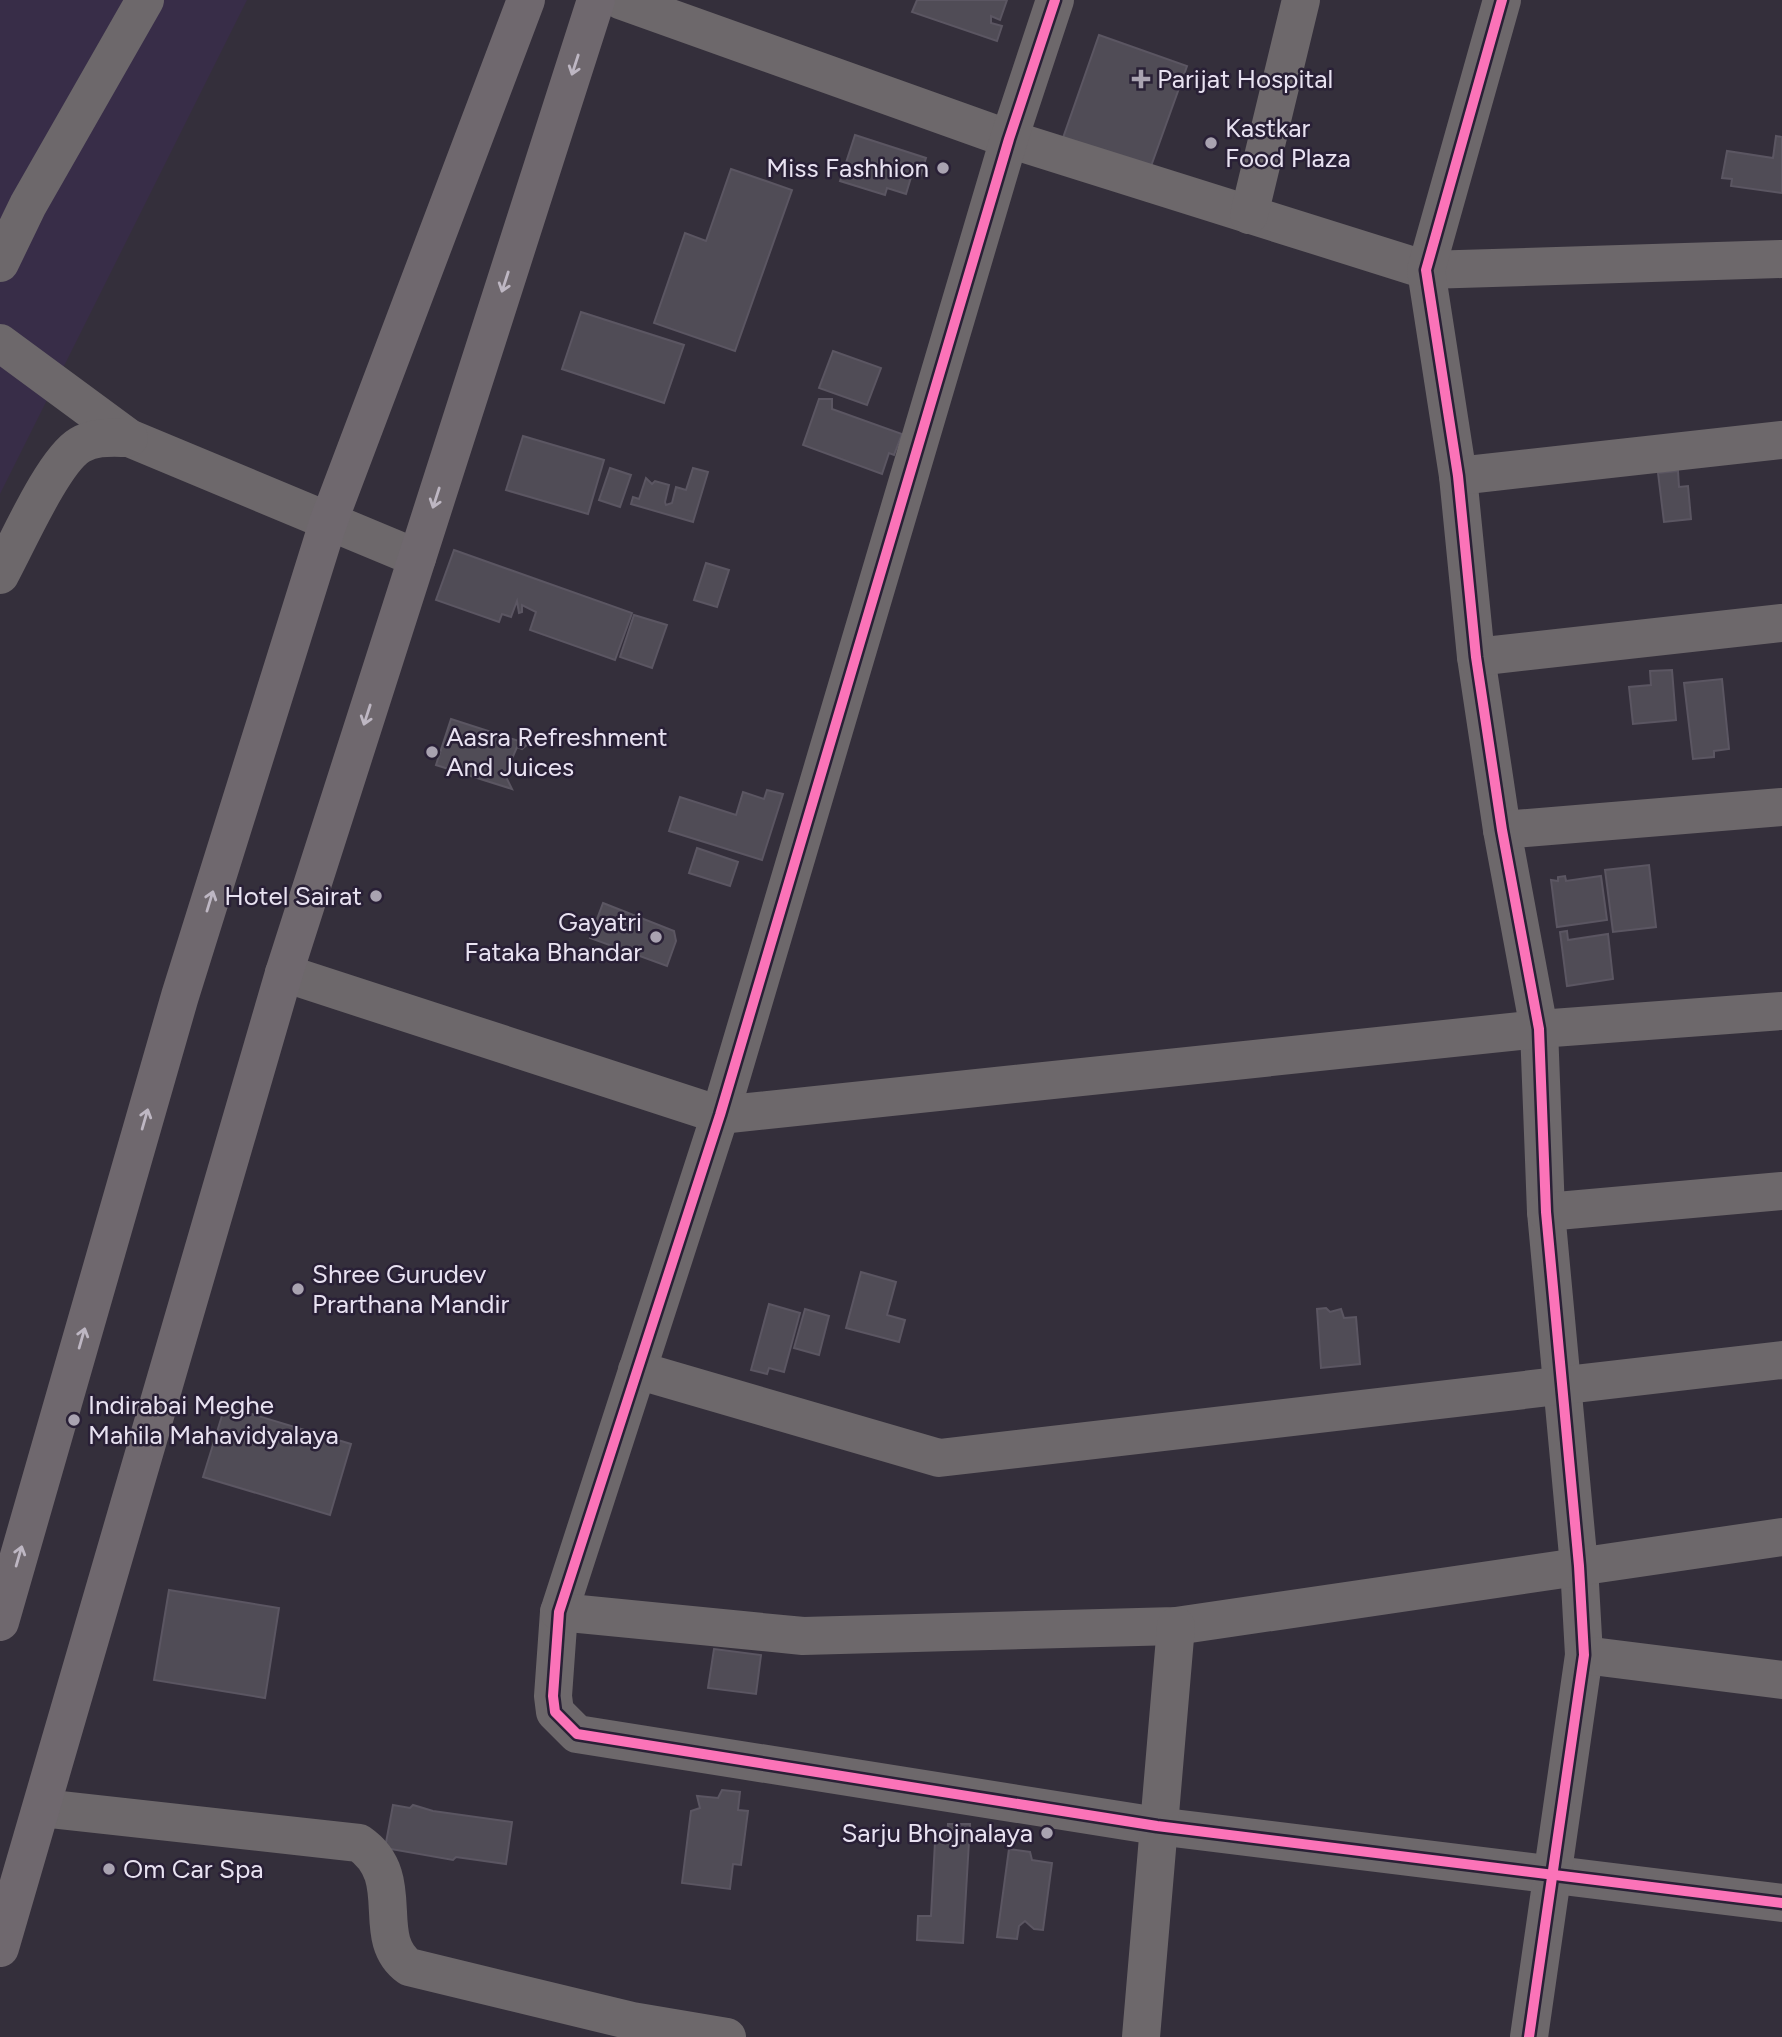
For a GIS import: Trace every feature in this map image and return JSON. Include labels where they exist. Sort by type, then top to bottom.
[{"type":"main road","points":[[0,1622],[180,996],[328,523],[526,0]]},
{"type":"main road","points":[[0,1948],[284,973],[596,0]]},
{"type":"street","points":[[0,263],[28,205],[145,0]]},
{"type":"street","points":[[620,0],[1009,139],[1426,270],[1782,259]]},
{"type":"street","points":[[1055,0],[1009,139],[720,1115],[559,1612],[553,1696],[555,1712],[577,1734],[1157,1826],[1782,1903]]},
{"type":"street","points":[[1249,215],[1301,0]]},
{"type":"street","points":[[1502,0],[1426,270],[1458,476],[1476,657],[1502,830],[1539,1029],[1546,1212],[1579,1566],[1584,1655],[1529,2037]]},
{"type":"street","points":[[0,343],[129,438],[417,558]]},
{"type":"street","points":[[0,575],[63,459],[80,444],[99,438],[129,438]]},
{"type":"street","points":[[1458,476],[1782,440]]},
{"type":"street","points":[[1476,657],[1782,623]]},
{"type":"street","points":[[1502,830],[1782,807]]},
{"type":"street","points":[[284,973],[720,1115],[1539,1029],[1782,1011]]},
{"type":"street","points":[[1546,1212],[1782,1191]]},
{"type":"street","points":[[637,1370],[939,1458],[1782,1360]]},
{"type":"street","points":[[559,1612],[803,1636],[1176,1626],[1782,1537]]},
{"type":"street","points":[[1141,2037],[1176,1626]]},
{"type":"street","points":[[1584,1655],[1782,1679]]},
{"type":"street","points":[[42,1808],[359,1843],[378,1859],[385,1872],[392,1944],[396,1955],[409,1967],[631,2029],[727,2037]]},
{"type":"shaded area","points":[[0,0],[247,0],[0,494]]},
{"type":"building","points":[[917,0],[1007,0],[1000,20],[991,16],[991,23],[1002,26],[997,41],[912,12]]},
{"type":"building","points":[[1099,35],[1187,66],[1150,169],[1063,138]]},
{"type":"building","points":[[855,135],[926,158],[920,177],[912,174],[906,194],[887,188],[885,195],[840,181]]},
{"type":"building","points":[[1776,136],[1782,137],[1782,193],[1731,186],[1732,179],[1722,178],[1727,151],[1773,158]]},
{"type":"building","points":[[731,169],[792,190],[735,351],[654,323],[685,233],[706,241]]},
{"type":"building","points":[[581,312],[684,345],[664,403],[562,369]]},
{"type":"building","points":[[833,351],[881,368],[867,405],[819,388]]},
{"type":"building","points":[[819,399],[832,399],[832,409],[902,434],[894,455],[889,453],[882,474],[803,445]]},
{"type":"building","points":[[523,436],[604,460],[588,514],[506,490]]},
{"type":"building","points":[[610,468],[631,475],[620,507],[599,500]]},
{"type":"building","points":[[693,468],[708,472],[693,522],[631,504],[633,497],[639,499],[646,478],[652,484],[655,481],[669,485],[665,502],[666,505],[672,503],[676,487],[686,490]]},
{"type":"building","points":[[1678,471],[1679,487],[1688,486],[1691,519],[1664,522],[1658,473]]},
{"type":"building","points":[[454,550],[632,613],[615,660],[530,630],[536,612],[522,605],[522,612],[519,613],[517,601],[511,617],[502,614],[499,622],[436,600]]},
{"type":"building","points":[[706,563],[729,570],[717,607],[694,600]]},
{"type":"building","points":[[634,615],[667,625],[652,668],[620,657]]},
{"type":"building","points":[[1672,670],[1676,720],[1633,724],[1629,687],[1651,685],[1650,671]]},
{"type":"building","points":[[1722,679],[1729,749],[1714,751],[1714,757],[1693,759],[1684,683]]},
{"type":"building","points":[[451,719],[528,744],[522,749],[517,747],[505,775],[512,789],[436,765]]},
{"type":"building","points":[[767,790],[783,794],[762,860],[669,831],[680,797],[736,815],[743,792],[764,799]]},
{"type":"building","points":[[697,848],[738,862],[730,886],[689,873]]},
{"type":"building","points":[[1649,865],[1656,927],[1613,932],[1605,870]]},
{"type":"building","points":[[1565,876],[1566,881],[1601,876],[1607,920],[1557,927],[1551,880],[1558,881],[1558,877]]},
{"type":"building","points":[[603,903],[674,931],[676,941],[667,966],[590,938]]},
{"type":"building","points":[[1567,931],[1568,940],[1608,934],[1613,979],[1567,986],[1560,932]]},
{"type":"building","points":[[861,1272],[896,1282],[887,1315],[905,1320],[899,1342],[846,1328]]},
{"type":"building","points":[[769,1304],[800,1313],[784,1372],[769,1368],[767,1374],[751,1370]]},
{"type":"building","points":[[1326,1308],[1330,1312],[1341,1309],[1344,1318],[1356,1317],[1360,1364],[1321,1368],[1317,1309]]},
{"type":"building","points":[[805,1309],[829,1316],[819,1355],[794,1348]]},
{"type":"building","points":[[225,1406],[351,1444],[330,1515],[203,1477]]},
{"type":"building","points":[[169,1590],[279,1608],[265,1698],[154,1680]]},
{"type":"building","points":[[714,1649],[761,1655],[756,1694],[708,1688]]},
{"type":"building","points":[[722,1790],[740,1792],[738,1810],[748,1811],[741,1865],[733,1864],[730,1889],[682,1883],[691,1811],[700,1808],[697,1796],[718,1798]]},
{"type":"building","points":[[393,1805],[410,1808],[413,1805],[433,1811],[512,1822],[506,1864],[456,1857],[453,1860],[385,1848]]},
{"type":"building","points":[[948,1824],[970,1824],[963,1943],[917,1940],[918,1916],[931,1916],[935,1842],[947,1838]]},
{"type":"building","points":[[1009,1849],[1030,1852],[1032,1860],[1052,1863],[1043,1930],[1034,1929],[1025,1921],[1019,1926],[1017,1939],[997,1937]]},
{"type":"cycle path","points":[[1055,0],[1009,139],[720,1115],[559,1612],[553,1696],[555,1712],[577,1734],[1157,1826],[1782,1903]]},
{"type":"cycle path","points":[[1502,0],[1426,270],[1458,476],[1476,657],[1502,830],[1539,1029],[1546,1212],[1579,1566],[1584,1655],[1529,2037]]},
{"type":"place","name":"Parijat Hospital","points":[[1141,79]]},
{"type":"place","name":"Kastkar Food Plaza","points":[[1211,143]]},
{"type":"place","name":"Miss Fashhion","points":[[943,168]]},
{"type":"place","name":"Aasra Refreshment And Juices","points":[[432,752]]},
{"type":"place","name":"Hotel Sairat","points":[[376,896]]},
{"type":"place","name":"Gayatri Fataka Bhandar","points":[[656,937]]},
{"type":"place","name":"Shree Gurudev Prarthana Mandir","points":[[298,1289]]},
{"type":"place","name":"Indirabai Meghe Mahila Mahavidyalaya","points":[[74,1420]]},
{"type":"place","name":"Sarju Bhojnalaya","points":[[1047,1833]]},
{"type":"place","name":"Om Car Spa","points":[[109,1869]]}]
